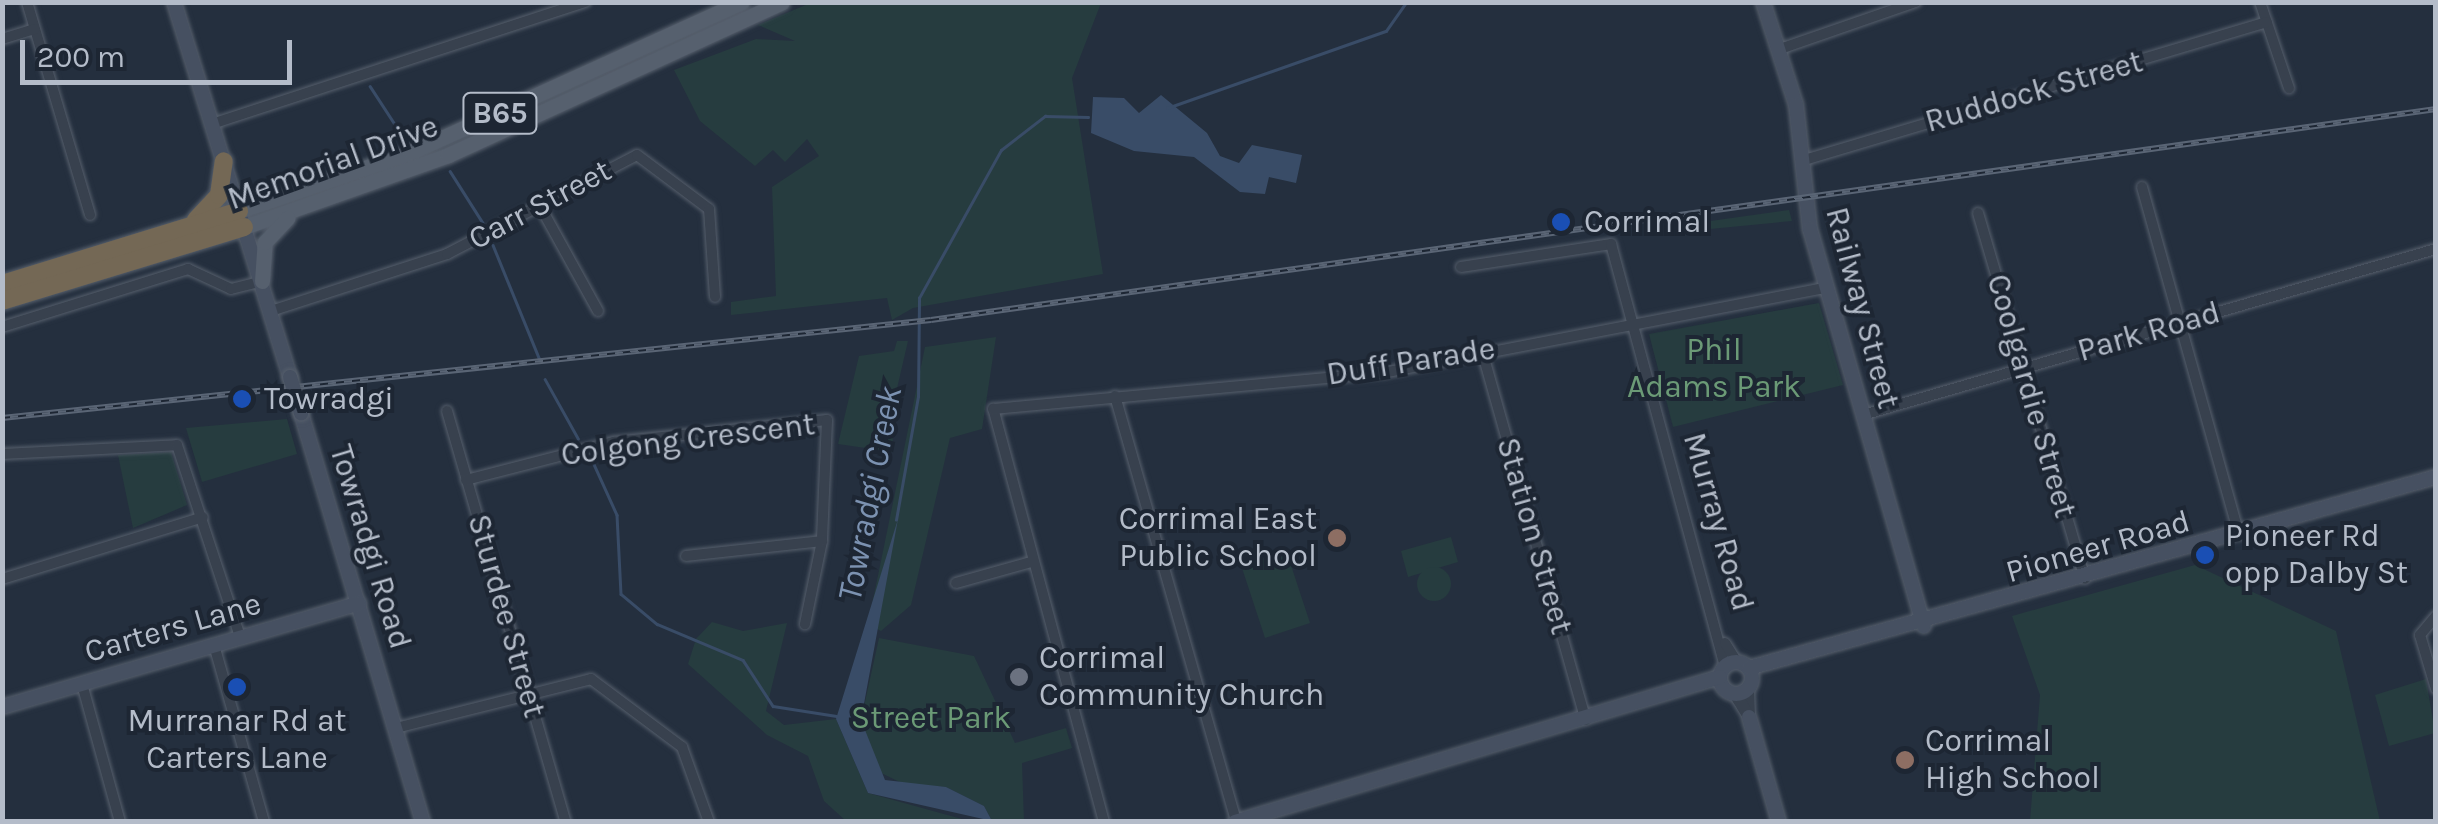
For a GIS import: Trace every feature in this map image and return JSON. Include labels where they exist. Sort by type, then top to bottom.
[{"type":"highway","points":[[168,233],[212,207],[224,162]]},
{"type":"highway","name":"Memorial Drive","points":[[2,284],[168,233],[242,219]]},
{"type":"highway","name":"Memorial Drive","points":[[2,301],[242,219]]},
{"type":"main road","name":"Towradgi Road","points":[[174,2],[271,311],[423,822]]},
{"type":"main road","name":"Memorial Drive","points":[[242,219],[411,152],[742,2]]},
{"type":"main road","name":"Memorial Drive","points":[[242,219],[317,203],[448,155],[782,2]]},
{"type":"main road","name":"Railway Street","points":[[1763,2],[1780,50],[1826,288],[1924,626]]},
{"type":"main road","points":[[262,282],[271,231],[317,203]]},
{"type":"main road","name":"Pioneer Road","points":[[1235,821],[1267,817],[2436,476]]},
{"type":"main road","name":"Carters Lane","points":[[2,707],[359,603]]},
{"type":"main road","name":"Murray Road","points":[[1749,717],[1779,822]]},
{"type":"street","points":[[27,2],[90,215]]},
{"type":"street","points":[[212,124],[586,2]]},
{"type":"street","points":[[1780,50],[1916,2]]},
{"type":"street","points":[[2260,2],[2289,88]]},
{"type":"street","name":"Ruddock Street","points":[[1801,161],[2266,22]]},
{"type":"street","points":[[2,39],[35,30]]},
{"type":"street","name":"Carr Street","points":[[271,311],[447,254],[646,156],[709,209],[716,297]]},
{"type":"street","points":[[2142,187],[2238,535]]},
{"type":"street","points":[[540,206],[598,311]]},
{"type":"street","name":"Coolgardie Street","points":[[1978,213],[2085,580]]},
{"type":"street","name":"Murray Road","points":[[1462,267],[1611,244],[1749,717]]},
{"type":"street","name":"Park Road","points":[[1863,415],[2436,249]]},
{"type":"street","points":[[2,327],[188,270],[230,290],[262,282]]},
{"type":"street","name":"Duff Parade","points":[[1031,562],[992,409],[1383,372],[1826,288]]},
{"type":"street","name":"Station Street","points":[[1482,351],[1586,721]]},
{"type":"street","points":[[1115,396],[1235,821]]},
{"type":"street","name":"Sturdee Street","points":[[447,411],[566,822]]},
{"type":"street","name":"Colgong Crescent","points":[[466,480],[614,442],[828,420],[822,541],[804,624]]},
{"type":"street","points":[[2,454],[168,440],[184,454],[240,637]]},
{"type":"street","points":[[2,579],[203,516]]},
{"type":"street","points":[[686,556],[822,541]]},
{"type":"street","points":[[956,583],[1031,562],[1104,822]]},
{"type":"street","points":[[2436,616],[2420,635],[2436,689]]},
{"type":"street","points":[[214,645],[264,822]]},
{"type":"street","points":[[396,728],[577,677],[602,686],[687,753],[709,822]]},
{"type":"street","points":[[82,684],[120,822]]},
{"type":"green space","points":[[813,2],[1101,3],[1072,78],[1103,274],[913,308],[892,320],[887,298],[731,315],[731,302],[776,296],[772,187],[819,156],[807,139],[785,162],[773,150],[755,166],[700,121],[674,70],[756,39],[795,41],[758,25]]},
{"type":"green space","points":[[1789,210],[1792,221],[1679,232],[1682,225]]},
{"type":"green space","name":"Phil Adams Park","points":[[1819,303],[1843,385],[1673,427],[1649,334]]},
{"type":"green space","points":[[996,337],[982,429],[950,438],[911,605],[881,631],[868,624],[925,347]]},
{"type":"green space","points":[[897,341],[908,341],[892,410],[893,452],[838,444],[859,356],[894,351]]},
{"type":"green space","points":[[287,419],[297,454],[202,482],[186,428]]},
{"type":"green space","points":[[171,452],[187,505],[133,528],[118,455]]},
{"type":"green space","points":[[1451,537],[1458,562],[1408,577],[1401,551]]},
{"type":"green space","points":[[1286,550],[1310,623],[1265,638],[1241,565]]},
{"type":"green space","points":[[2195,565],[2336,631],[2380,821],[2030,821],[2040,695],[2012,616]]},
{"type":"green space","points":[[1434,567],[1446,572],[1451,584],[1446,596],[1434,601],[1422,596],[1417,584],[1422,572]]},
{"type":"green space","points":[[712,622],[743,631],[787,623],[766,711],[784,725],[836,719],[868,793],[969,821],[846,821],[824,801],[808,756],[767,735],[688,664],[695,642],[709,647],[695,640]]},
{"type":"green space","name":"Street Park","points":[[879,638],[974,656],[1015,743],[1066,728],[1072,748],[1022,763],[1024,821],[992,821],[984,806],[946,787],[908,786],[877,771],[861,720]]},
{"type":"green space","points":[[2426,679],[2435,733],[2389,746],[2375,695]]},
{"type":"water","points":[[1161,95],[1207,133],[1220,156],[1239,163],[1252,145],[1302,155],[1296,183],[1269,177],[1265,194],[1240,192],[1194,157],[1134,151],[1091,133],[1093,97],[1124,98],[1139,113]]},
{"type":"water","points":[[898,519],[861,720],[885,780],[946,787],[984,806],[992,821],[868,793],[836,719]]},
{"type":"waterway","name":"Towradgi Creek","points":[[1167,108],[1386,31],[1406,2]]},
{"type":"waterway","points":[[370,86],[402,135]]},
{"type":"waterway","name":"Towradgi Creek","points":[[896,520],[918,397],[919,298],[1001,150],[1045,116],[1088,117]]},
{"type":"waterway","points":[[450,171],[483,223]]},
{"type":"waterway","points":[[493,245],[540,360]]},
{"type":"waterway","points":[[545,379],[578,438]]},
{"type":"waterway","points":[[593,462],[617,515],[621,594],[657,624],[743,660],[773,706],[836,716]]},
{"type":"railway","points":[[2,418],[931,320],[2436,109]]},
{"type":"place","name":"Corrimal","points":[[1561,222]]},
{"type":"place","name":"Towradgi","points":[[242,399]]},
{"type":"place","name":"Corrimal East Public School","points":[[1337,538]]},
{"type":"place","name":"Pioneer Rd opp Dalby St","points":[[2205,555]]},
{"type":"place","name":"Corrimal Community Church","points":[[1019,677]]},
{"type":"place","name":"Murranar Rd at Carters Lane","points":[[237,687]]},
{"type":"place","name":"Corrimal High School","points":[[1905,760]]}]
